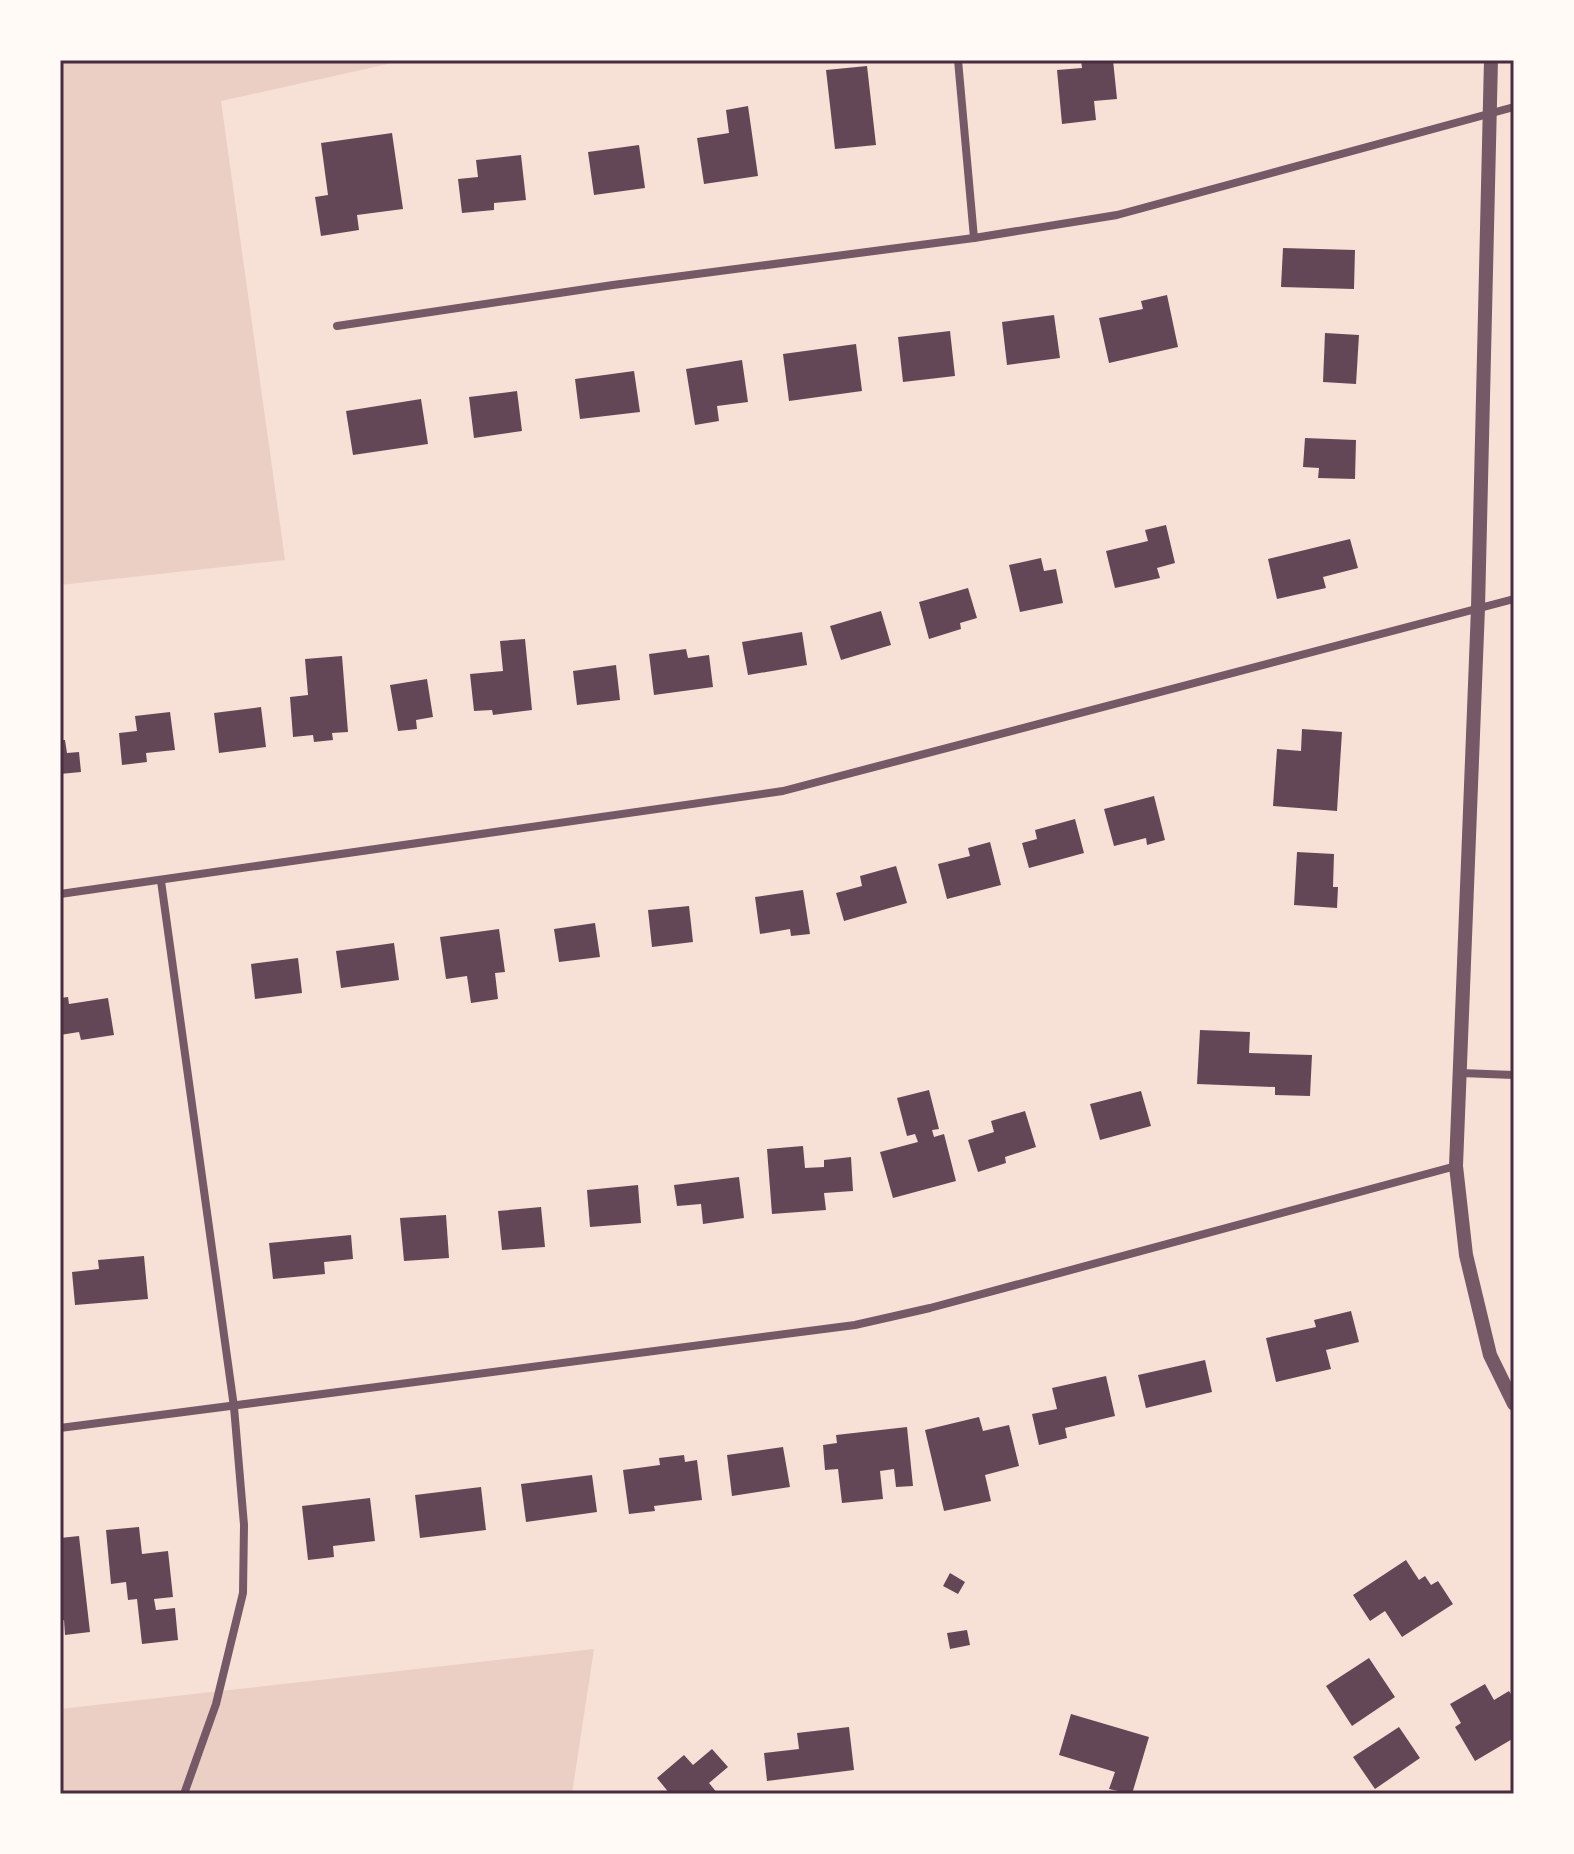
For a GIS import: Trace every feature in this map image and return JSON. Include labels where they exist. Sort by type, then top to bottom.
[{"type":"street","points":[[958,60],[974,238]]},
{"type":"street","points":[[1491,60],[1478,608],[1456,1166],[1466,1255],[1490,1355],[1514,1404]]},
{"type":"street","points":[[337,326],[613,285],[974,238],[1117,215],[1514,107]]},
{"type":"street","points":[[60,894],[783,791],[1514,599]]},
{"type":"street","points":[[161,881],[234,1407],[244,1525],[243,1593],[216,1704],[184,1794]]},
{"type":"street","points":[[1460,1073],[1514,1075]]},
{"type":"street","points":[[60,1428],[855,1325],[930,1308],[1456,1166]]},
{"type":"shaded area","points":[[60,60],[406,60],[221,101],[285,560],[60,585]]},
{"type":"shaded area","points":[[594,1649],[572,1794],[60,1794],[60,1709]]},
{"type":"building","points":[[1081,60],[1113,60],[1117,99],[1094,101],[1096,120],[1062,124],[1057,70],[1082,68]]},
{"type":"building","points":[[867,66],[876,145],[835,149],[826,70]]},
{"type":"building","points":[[748,106],[758,176],[704,184],[697,138],[729,133],[726,110]]},
{"type":"building","points":[[392,133],[403,209],[357,215],[359,230],[321,236],[315,197],[328,195],[321,143]]},
{"type":"building","points":[[639,145],[645,188],[594,195],[588,152]]},
{"type":"building","points":[[521,155],[526,200],[494,203],[494,210],[462,213],[458,179],[478,177],[476,160]]},
{"type":"building","points":[[1283,248],[1355,250],[1354,289],[1281,287]]},
{"type":"building","points":[[1167,295],[1178,347],[1109,363],[1099,318],[1143,309],[1141,301]]},
{"type":"building","points":[[1054,315],[1060,358],[1007,365],[1002,322]]},
{"type":"building","points":[[950,331],[955,376],[903,382],[898,337]]},
{"type":"building","points":[[1325,333],[1359,335],[1356,384],[1323,382]]},
{"type":"building","points":[[856,344],[862,391],[789,401],[783,354]]},
{"type":"building","points":[[742,360],[748,402],[717,406],[719,421],[695,425],[686,369]]},
{"type":"building","points":[[634,371],[640,412],[580,419],[575,379]]},
{"type":"building","points":[[517,391],[522,431],[474,438],[469,397]]},
{"type":"building","points":[[421,399],[428,444],[353,455],[346,411]]},
{"type":"building","points":[[1305,438],[1356,440],[1355,479],[1318,478],[1319,468],[1303,467]]},
{"type":"building","points":[[1166,525],[1175,563],[1157,568],[1160,578],[1115,588],[1106,551],[1148,541],[1145,530]]},
{"type":"building","points":[[1350,539],[1358,568],[1323,577],[1326,588],[1277,599],[1268,559]]},
{"type":"building","points":[[1041,558],[1044,571],[1056,569],[1063,603],[1020,612],[1009,565]]},
{"type":"building","points":[[968,588],[977,618],[960,623],[961,629],[929,639],[919,602]]},
{"type":"building","points":[[881,611],[891,645],[841,660],[830,626]]},
{"type":"building","points":[[802,632],[807,665],[748,675],[742,642]]},
{"type":"building","points":[[525,639],[532,710],[493,715],[492,710],[474,711],[470,674],[503,671],[500,641]]},
{"type":"building","points":[[686,649],[688,658],[709,655],[713,687],[654,695],[649,654]]},
{"type":"building","points":[[342,656],[348,732],[332,733],[333,740],[314,742],[313,735],[293,737],[290,697],[308,695],[305,659]]},
{"type":"building","points":[[616,665],[620,700],[577,705],[573,671]]},
{"type":"building","points":[[427,679],[433,717],[416,720],[417,729],[398,731],[390,685]]},
{"type":"building","points":[[261,707],[266,747],[219,753],[214,713]]},
{"type":"building","points":[[170,712],[175,750],[146,753],[147,762],[122,765],[119,733],[137,731],[135,716]]},
{"type":"building","points":[[1302,729],[1342,732],[1337,811],[1273,806],[1277,749],[1301,751]]},
{"type":"building","points":[[60,740],[65,740],[67,753],[79,752],[81,772],[60,774]]},
{"type":"building","points":[[1154,796],[1165,840],[1147,845],[1146,838],[1114,846],[1104,809]]},
{"type":"building","points":[[1075,819],[1084,853],[1029,868],[1022,843],[1037,839],[1035,830]]},
{"type":"building","points":[[990,842],[1001,885],[947,899],[938,864],[970,856],[968,848]]},
{"type":"building","points":[[1297,852],[1334,854],[1333,887],[1338,887],[1337,908],[1294,905]]},
{"type":"building","points":[[896,866],[907,903],[844,921],[836,893],[862,886],[860,876]]},
{"type":"building","points":[[803,890],[810,934],[791,936],[790,929],[760,934],[755,897]]},
{"type":"building","points":[[689,906],[693,942],[652,947],[648,910]]},
{"type":"building","points":[[595,923],[600,957],[559,962],[554,929]]},
{"type":"building","points":[[499,929],[505,972],[495,973],[498,999],[471,1003],[467,976],[446,979],[440,937]]},
{"type":"building","points":[[394,943],[399,980],[341,988],[336,951]]},
{"type":"building","points":[[298,958],[302,993],[255,999],[251,964]]},
{"type":"building","points":[[68,997],[69,1004],[108,998],[114,1035],[81,1040],[79,1032],[60,1035],[60,998]]},
{"type":"building","points":[[1200,1030],[1250,1032],[1249,1053],[1312,1055],[1310,1096],[1275,1095],[1275,1087],[1197,1084]]},
{"type":"building","points":[[929,1090],[939,1129],[932,1130],[934,1137],[944,1134],[956,1181],[893,1198],[880,1152],[918,1142],[915,1134],[907,1136],[897,1098]]},
{"type":"building","points":[[1141,1091],[1151,1126],[1100,1140],[1090,1104]]},
{"type":"building","points":[[1025,1111],[1036,1147],[1005,1157],[1006,1163],[978,1172],[968,1140],[994,1132],[991,1121]]},
{"type":"building","points":[[803,1146],[805,1168],[824,1167],[824,1160],[851,1157],[853,1191],[824,1193],[826,1210],[772,1214],[767,1149]]},
{"type":"building","points":[[739,1177],[744,1218],[703,1224],[701,1204],[677,1206],[674,1185]]},
{"type":"building","points":[[638,1185],[641,1223],[590,1227],[587,1190]]},
{"type":"building","points":[[541,1207],[545,1247],[502,1250],[498,1211]]},
{"type":"building","points":[[446,1215],[449,1258],[404,1261],[400,1218]]},
{"type":"building","points":[[351,1235],[353,1259],[324,1262],[325,1274],[273,1279],[269,1243]]},
{"type":"building","points":[[144,1256],[148,1299],[75,1305],[72,1272],[99,1269],[98,1260]]},
{"type":"building","points":[[1351,1311],[1359,1342],[1326,1350],[1331,1369],[1276,1382],[1266,1338],[1316,1327],[1314,1320]]},
{"type":"building","points":[[1205,1360],[1212,1392],[1146,1408],[1138,1375]]},
{"type":"building","points":[[1106,1376],[1115,1416],[1065,1428],[1067,1438],[1039,1445],[1032,1414],[1057,1409],[1052,1388]]},
{"type":"building","points":[[979,1417],[983,1431],[1009,1425],[1019,1466],[985,1475],[991,1501],[944,1511],[925,1430]]},
{"type":"building","points":[[907,1427],[913,1486],[896,1487],[894,1469],[880,1471],[883,1499],[842,1503],[838,1469],[825,1470],[823,1445],[837,1443],[836,1435]]},
{"type":"building","points":[[783,1447],[790,1487],[732,1496],[727,1455]]},
{"type":"building","points":[[684,1455],[685,1462],[697,1460],[702,1500],[654,1506],[655,1511],[629,1514],[623,1470],[660,1465],[659,1458]]},
{"type":"building","points":[[592,1475],[597,1512],[526,1522],[521,1484]]},
{"type":"building","points":[[481,1487],[486,1530],[420,1538],[415,1495]]},
{"type":"building","points":[[370,1498],[375,1541],[333,1546],[334,1557],[308,1560],[302,1506]]},
{"type":"building","points":[[139,1527],[142,1554],[168,1551],[173,1597],[154,1599],[156,1610],[175,1608],[178,1640],[142,1644],[137,1599],[128,1600],[126,1582],[111,1584],[106,1530]]},
{"type":"building","points":[[79,1536],[90,1632],[65,1635],[64,1620],[60,1621],[60,1538]]},
{"type":"building","points":[[1406,1560],[1419,1580],[1425,1576],[1431,1585],[1438,1581],[1453,1604],[1402,1637],[1385,1611],[1370,1621],[1353,1595]]},
{"type":"building","points":[[950,1573],[965,1582],[958,1594],[943,1586]]},
{"type":"building","points":[[967,1630],[970,1645],[950,1649],[947,1633]]},
{"type":"building","points":[[1369,1658],[1395,1697],[1352,1726],[1326,1686]]},
{"type":"building","points":[[1485,1684],[1494,1700],[1509,1691],[1514,1699],[1514,1738],[1475,1761],[1455,1727],[1461,1723],[1450,1704]]},
{"type":"building","points":[[1071,1714],[1149,1737],[1132,1794],[1109,1789],[1115,1772],[1059,1755]]},
{"type":"building","points":[[849,1727],[854,1770],[767,1781],[764,1753],[799,1749],[797,1733]]},
{"type":"building","points":[[1399,1727],[1420,1758],[1375,1789],[1353,1757]]},
{"type":"building","points":[[712,1749],[728,1767],[709,1783],[718,1794],[670,1794],[657,1778],[684,1755],[693,1765]]}]
